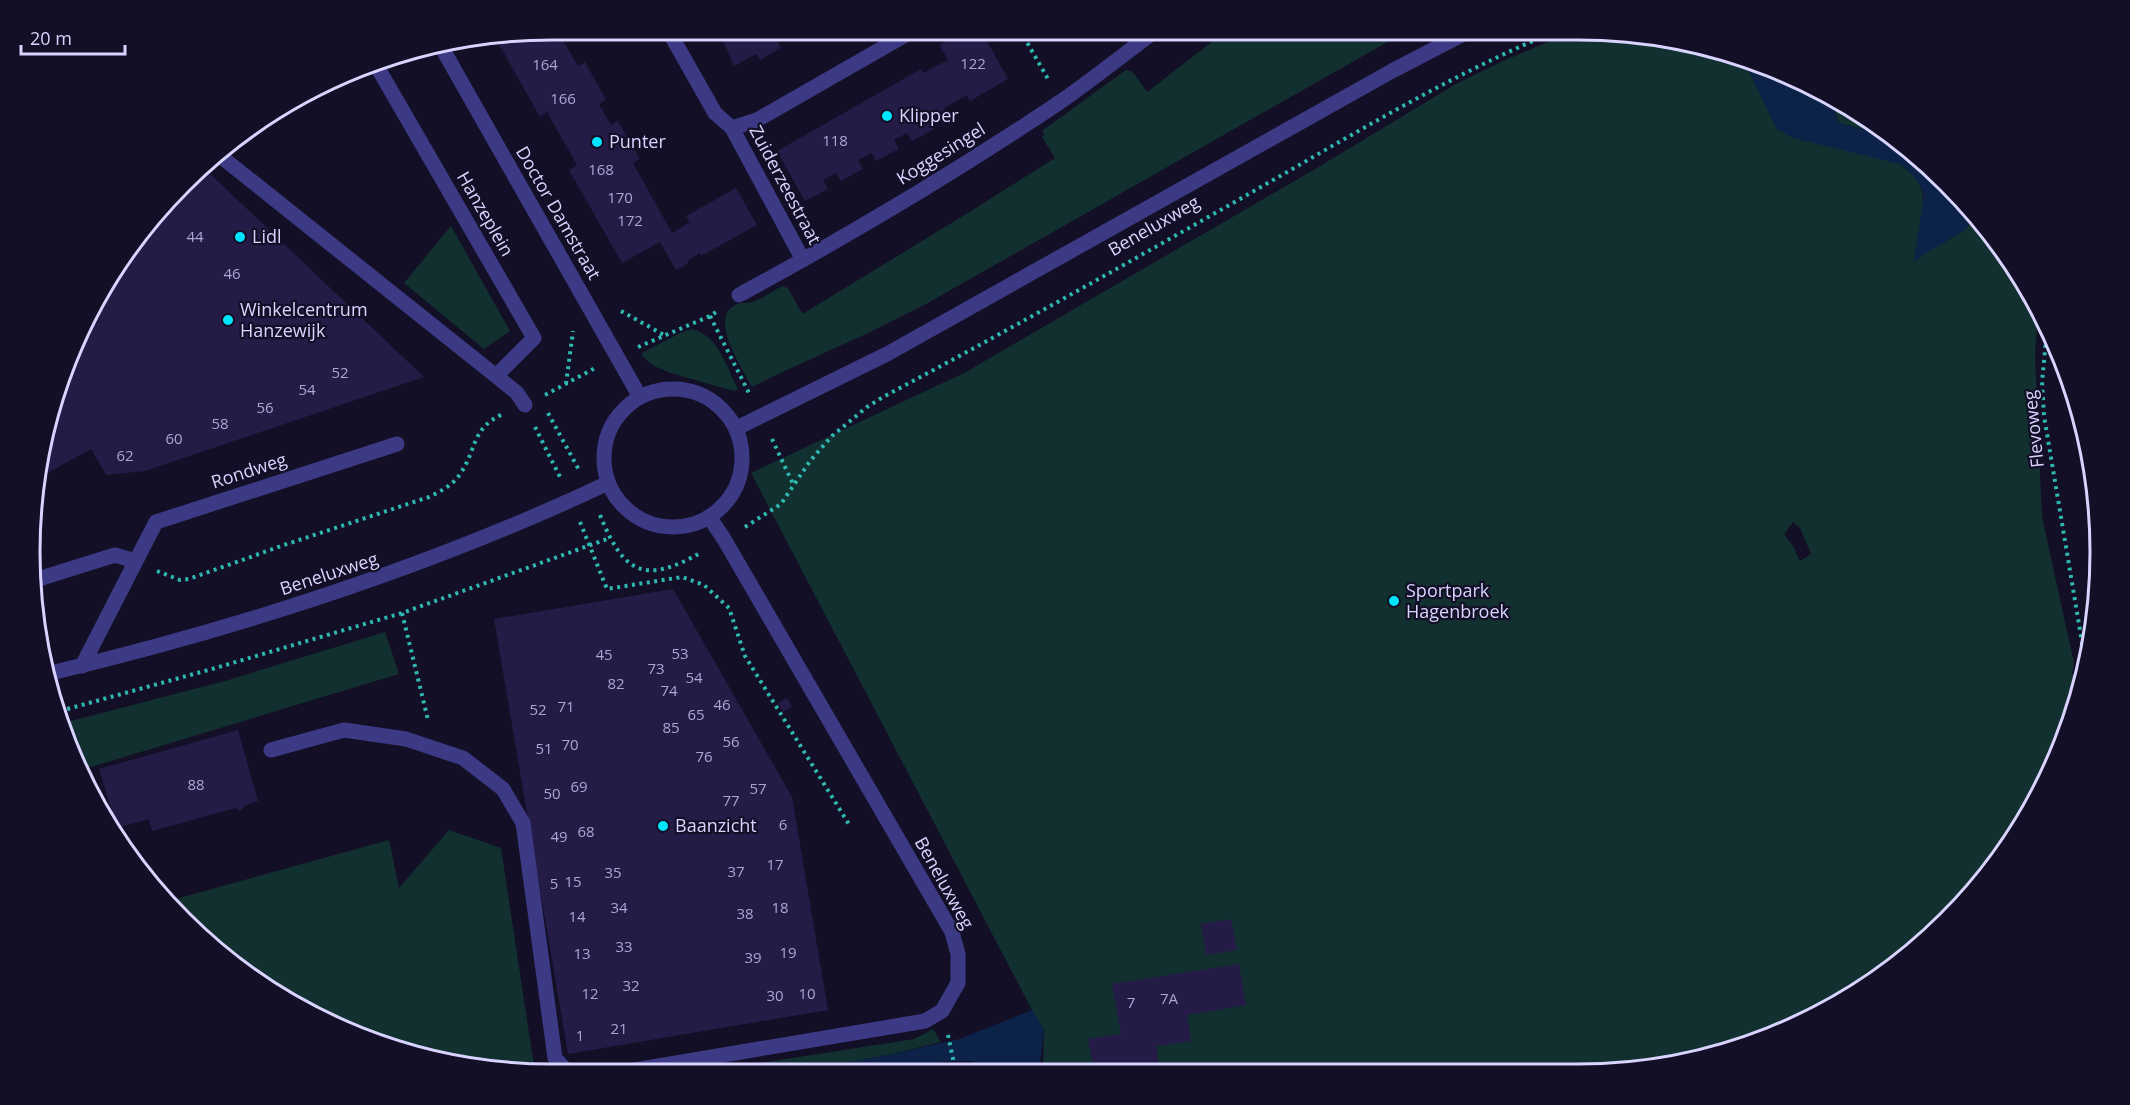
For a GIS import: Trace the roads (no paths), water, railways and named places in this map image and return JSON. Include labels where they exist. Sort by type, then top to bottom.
[{"type":"street","name":"Zuiderzeestraat","points":[[674,40],[715,113],[732,128],[803,260]]},
{"type":"street","name":"Zuiderzeestraat","points":[[732,128],[757,120],[897,40]]},
{"type":"street","name":"Koggesingel","points":[[739,295],[803,260],[964,164],[1062,101],[1143,40]]},
{"type":"street","name":"Beneluxweg","points":[[737,428],[887,354],[1392,71],[1452,40]]},
{"type":"street","name":"Doctor Damstraat","points":[[444,52],[640,397]]},
{"type":"street","name":"Hanzeplein","points":[[380,71],[534,338],[496,376]]},
{"type":"street","points":[[225,160],[517,393],[525,405]]},
{"type":"street","points":[[661,389],[684,389],[706,396],[724,410],[737,428],[743,453],[741,478],[729,501],[710,518],[687,527],[663,527],[640,520],[621,504],[609,483],[604,464],[605,444],[612,425],[624,409],[640,397],[661,389]]},
{"type":"street","name":"Rondweg","points":[[82,666],[156,522],[397,444]]},
{"type":"street","name":"Beneluxweg","points":[[55,672],[231,626],[403,570],[609,483]]},
{"type":"street","name":"Beneluxweg","points":[[670,1064],[925,1021],[942,1011],[958,983],[958,954],[952,932],[710,518]]},
{"type":"street","points":[[42,578],[115,555],[135,561]]},
{"type":"street","points":[[271,750],[344,730],[406,739],[463,758],[503,789],[523,823],[555,1058],[560,1064]]},
{"type":"water","points":[[1748,70],[1804,93],[1834,109],[1839,123],[1867,130],[1889,146],[1940,190],[1969,224],[1966,229],[1914,261],[1924,195],[1915,178],[1908,171],[1900,164],[1793,138],[1777,129]]},
{"type":"water","points":[[1032,1010],[1044,1030],[1040,1064],[975,1064],[973,1061],[940,1062],[938,1064],[838,1064],[888,1055],[959,1039]]},
{"type":"place","name":"Klipper","points":[[887,116]]},
{"type":"place","name":"Punter","points":[[597,142]]},
{"type":"place","name":"Lidl","points":[[240,237]]},
{"type":"place","name":"Winkelcentrum Hanzewijk","points":[[228,320]]},
{"type":"place","name":"Sportpark Hagenbroek","points":[[1394,601]]},
{"type":"place","name":"Baanzicht","points":[[663,826]]}]
